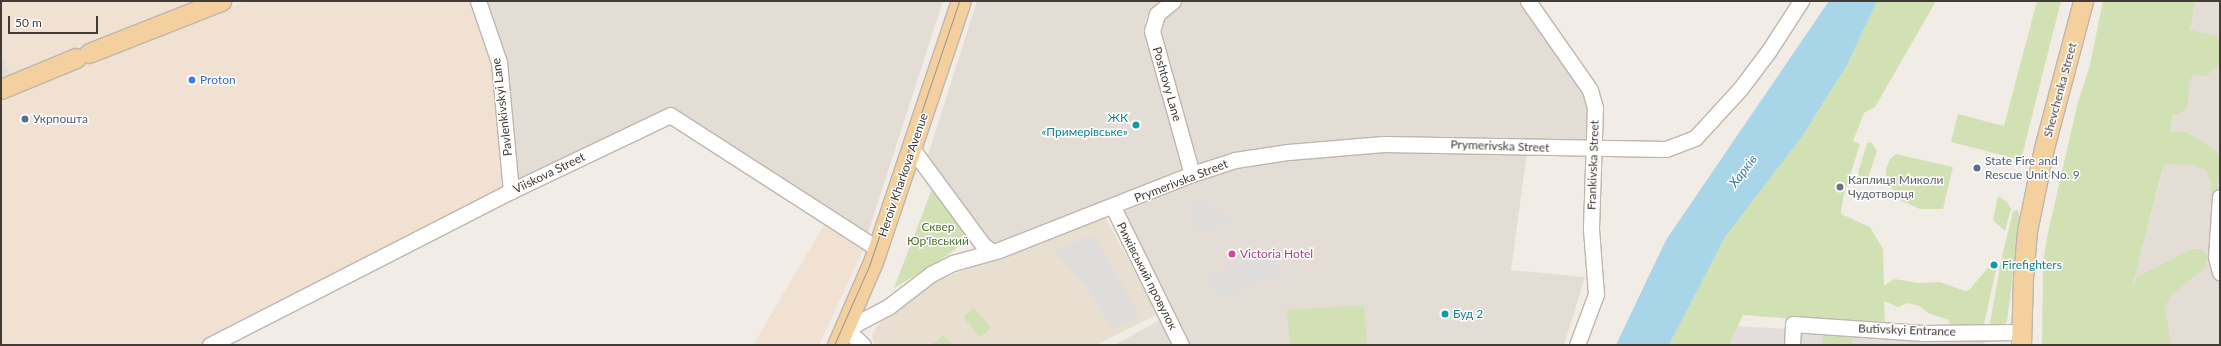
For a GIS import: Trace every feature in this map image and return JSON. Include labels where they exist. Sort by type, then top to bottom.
[{"type":"main road","points":[[1,89],[221,1]]},
{"type":"main road","name":"Heroiv Kharkova Avenue","points":[[841,337],[878,249],[913,150],[961,1]]},
{"type":"main road","name":"Shevchenka Street","points":[[2021,339],[2023,279],[2030,217],[2044,148],[2083,1]]},
{"type":"street","name":"Pavlenkivskyi Lane","points":[[478,1],[498,62],[511,191]]},
{"type":"street","name":"Poshtovy Lane","points":[[1173,1],[1157,14],[1152,31],[1192,174]]},
{"type":"street","name":"Frankivska Street","points":[[1528,1],[1590,90],[1595,107],[1596,129],[1593,150],[1591,229],[1596,294],[1577,345]]},
{"type":"street","name":"Prymerivska Street","points":[[841,337],[888,307],[931,274],[953,263],[992,252],[1112,207],[1192,174],[1235,160],[1288,152],[1384,144],[1593,150],[1666,149],[1696,138],[1740,89],[1768,52],[1801,1]]},
{"type":"street","name":"Viiskova Street","points":[[210,345],[511,191],[670,115],[878,249]]},
{"type":"street","points":[[913,150],[983,245],[992,252]]},
{"type":"street","points":[[2220,197],[2216,256],[2220,272]]},
{"type":"street","name":"Рижівський провулок","points":[[1112,207],[1182,345]]},
{"type":"street","name":"Butivskyi Entrance","points":[[1792,345],[1793,324],[2021,339]]},
{"type":"street","points":[[841,337],[863,345]]},
{"type":"shaded area","points":[[1,1],[199,1],[50,57],[11,75],[1,53]]},
{"type":"shaded area","points":[[246,1],[475,1],[496,65],[507,189],[199,345],[1,345],[1,96],[34,81]]},
{"type":"shaded area","points":[[483,1],[943,1],[867,236],[669,108],[517,180]]},
{"type":"shaded area","points":[[977,1],[1162,1],[1149,11],[1145,23],[1184,171],[995,247],[986,241],[928,155]]},
{"type":"shaded area","points":[[1184,1],[1522,1],[1589,101],[1590,134],[1584,140],[1425,139],[1195,167],[1156,23],[1168,9]]},
{"type":"shaded area","points":[[2196,1],[2220,1],[2220,345],[2162,345],[2129,299],[2160,182]]},
{"type":"shaded area","points":[[1,53],[11,75],[1,79]]},
{"type":"shaded area","points":[[1389,149],[1527,152],[1511,270],[1585,277],[1564,345],[1189,345],[1122,213],[1198,179],[1259,163]]},
{"type":"shaded area","points":[[1206,198],[1212,209],[1232,220],[1199,235],[1188,205]]},
{"type":"shaded area","points":[[1105,217],[1158,314],[1096,345],[874,344],[872,334],[879,324],[905,301],[936,281]]},
{"type":"shaded area","points":[[826,222],[864,248],[819,345],[753,345]]},
{"type":"shaded area","points":[[1094,235],[1140,315],[1112,330],[1091,294],[1054,250]]},
{"type":"shaded area","points":[[1272,251],[1281,272],[1218,299],[1209,277]]},
{"type":"shaded area","points":[[1160,320],[1173,345],[1114,345]]},
{"type":"shaded area","points":[[1733,326],[1984,340],[1985,345],[1727,345]]},
{"type":"shaded area","points":[[1852,342],[1934,343],[1934,345],[1852,345]]},
{"type":"green space","points":[[1877,1],[1936,1],[1875,107],[1864,113],[1853,141],[1860,144],[1843,198],[1841,214],[1870,227],[1883,249],[1884,286],[1894,279],[1919,283],[1940,282],[1965,291],[1969,290],[1995,260],[1998,261],[1983,329],[1952,329],[1949,320],[1928,313],[1919,306],[1908,303],[1898,307],[1884,301],[1885,326],[1743,315],[1729,345],[1669,345],[1725,237],[1801,138],[1847,65]]},
{"type":"green space","points":[[2037,1],[2061,1],[2021,160],[1951,142],[1958,114],[2004,126]]},
{"type":"green space","points":[[2103,1],[2196,1],[2190,30],[2216,36],[2219,43],[2220,58],[2217,68],[2205,76],[2193,75],[2190,80],[2187,107],[2180,114],[2173,114],[2170,132],[2187,132],[2217,152],[2220,161],[2216,202],[2211,198],[2211,183],[2206,170],[2190,165],[2164,164],[2131,292],[2137,277],[2192,249],[2202,249],[2208,256],[2205,268],[2170,296],[2165,306],[2171,345],[2042,345],[2043,263],[2047,237],[2078,102],[2090,65]]},
{"type":"green space","points":[[1871,142],[1877,151],[1868,178],[1862,184],[1859,181],[1858,173],[1867,143]]},
{"type":"green space","points":[[1896,154],[1953,167],[1943,209],[1920,209],[1900,200],[1887,181],[1886,169],[1890,159]]},
{"type":"green space","name":"Сквер Юр'ївський","points":[[932,189],[971,238],[939,261],[894,288]]},
{"type":"green space","points":[[1998,196],[2007,202],[2011,209],[2005,231],[1993,220]]},
{"type":"green space","points":[[2018,210],[2020,218],[2007,321],[2004,325],[1993,326],[1990,323],[2001,261],[2013,211]]},
{"type":"green space","points":[[1364,305],[1367,345],[1290,345],[1287,310]]},
{"type":"green space","points":[[974,308],[991,328],[980,337],[963,317]]},
{"type":"green space","points":[[1824,331],[1852,335],[1852,345],[1822,345]]},
{"type":"green space","points":[[944,335],[953,345],[933,344]]},
{"type":"water","name":"Харків","points":[[1829,1],[1877,1],[1847,65],[1801,138],[1725,237],[1669,345],[1616,345],[1666,240]]},
{"type":"tram line","points":[[834,345],[869,266],[959,1]]},
{"type":"place","name":"Proton","points":[[192,80]]},
{"type":"place","name":"Укрпошта","points":[[25,119]]},
{"type":"place","name":"ЖК «Примерівське»","points":[[1136,125]]},
{"type":"place","name":"State Fire and Rescue Unit No. 9","points":[[1977,168]]},
{"type":"place","name":"Каплиця Миколи Чудотворця","points":[[1840,187]]},
{"type":"place","name":"Victoria Hotel","points":[[1232,254]]},
{"type":"place","name":"Firefighters","points":[[1994,265]]},
{"type":"place","name":"Буд 2","points":[[1445,314]]}]
